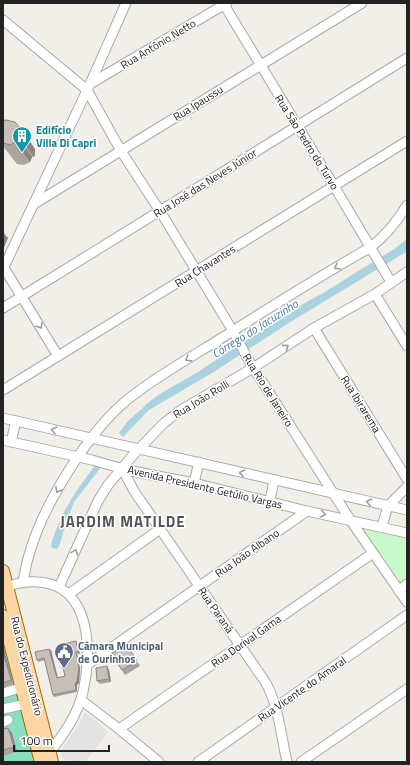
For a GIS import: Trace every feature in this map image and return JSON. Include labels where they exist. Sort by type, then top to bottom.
[{"type":"main road","name":"Rua do Expedicionário","points":[[3,571],[18,653],[50,760]]},
{"type":"main road","name":"Rua do Expedicionário","points":[[3,616],[18,653]]},
{"type":"main road","name":"Rua do Expedicionário","points":[[27,686],[26,704],[50,760]]},
{"type":"street","points":[[58,356],[3,268],[126,3]]},
{"type":"street","name":"Rua Ipaussu","points":[[34,204],[362,3]]},
{"type":"street","name":"Rua Antônio Netto","points":[[88,87],[224,4]]},
{"type":"street","name":"Rua São Pedro do Turvo","points":[[224,4],[391,282]]},
{"type":"street","points":[[3,20],[88,87]]},
{"type":"street","name":"Rua José das Neves Júnior","points":[[3,308],[407,58]]},
{"type":"street","name":"Rua Rio de Janeiro","points":[[88,87],[121,151],[160,211],[235,335],[251,365],[351,520],[407,602]]},
{"type":"street","name":"Rua Chavantes","points":[[3,390],[407,141]]},
{"type":"street","points":[[23,582],[29,554],[48,509],[79,456],[108,419],[126,400],[148,385],[235,335],[371,247],[384,237],[394,226],[407,205]]},
{"type":"street","name":"Rua João Rolli","points":[[59,587],[98,501],[108,485],[164,423],[181,410],[251,365],[375,294],[407,272]]},
{"type":"street","points":[[375,294],[407,346]]},
{"type":"street","name":"Rua Ibirarema","points":[[314,328],[407,479]]},
{"type":"street","name":"Avenida Presidente Getúlio Vargas","points":[[3,418],[407,510]]},
{"type":"street","points":[[7,441],[16,421]]},
{"type":"street","name":"Avenida Presidente Getúlio Vargas","points":[[7,441],[79,456],[122,468],[194,483],[307,511],[382,526],[407,533]]},
{"type":"street","points":[[194,483],[199,462]]},
{"type":"street","name":"Rua Paraná","points":[[122,468],[134,491],[266,683],[276,707],[287,762]]},
{"type":"street","points":[[270,501],[274,480]]},
{"type":"street","points":[[382,526],[388,506],[407,487]]},
{"type":"street","name":"Rua João Albano","points":[[88,664],[307,511]]},
{"type":"street","points":[[69,594],[160,529]]},
{"type":"street","name":"Rua Dorival Gama","points":[[119,729],[373,553]]},
{"type":"street","points":[[5,588],[23,582],[44,582],[59,587],[69,594],[75,601],[82,614],[88,664],[81,700],[68,729],[50,760]]},
{"type":"street","points":[[399,591],[407,584]]},
{"type":"street","name":"Rua Vicente do Amaral","points":[[198,762],[407,615]]},
{"type":"street","points":[[3,693],[27,686]]},
{"type":"street","points":[[301,762],[407,689]]},
{"type":"street","points":[[81,700],[159,762]]},
{"type":"street","points":[[3,709],[26,704]]},
{"type":"green space","points":[[360,526],[407,537],[407,577],[399,584]]},
{"type":"green space","points":[[7,642],[37,762],[3,762],[3,644]]},
{"type":"shaded area","points":[[85,712],[108,732],[85,762],[68,762],[62,757],[61,751]]},
{"type":"water","points":[[407,239],[406,252],[292,321],[212,373],[149,410],[123,437],[119,433],[128,421],[158,395],[198,372],[287,313],[323,293],[394,249]]},
{"type":"water","points":[[97,463],[102,466],[74,502],[59,546],[57,549],[52,548],[51,544],[63,514]]},
{"type":"building","points":[[6,120],[15,122],[21,129],[22,134],[20,138],[18,137],[16,142],[10,145],[3,143],[3,121]]},
{"type":"building","name":"Câmara Municipal de Ourinhos","points":[[76,641],[79,652],[76,652],[79,668],[77,681],[75,684],[76,690],[53,695],[44,658],[37,660],[35,652],[49,649],[57,678],[65,676],[58,645]]},
{"type":"building","points":[[126,644],[137,661],[122,670],[111,654]]},
{"type":"building","points":[[3,652],[11,680],[3,683]]},
{"type":"building","points":[[107,666],[109,679],[97,681],[96,668]]},
{"type":"building","points":[[8,728],[14,747],[3,750],[3,729]]},
{"type":"place","name":"Edifício Villa Di Capri","points":[[22,153]]},
{"type":"place","name":"Câmara Municipal de Ourinhos","points":[[64,669]]},
{"type":"district","name":"JARDIM MATILDE","points":[[123,522]]},
{"type":"water label","name":"Córrego do Jacuzinho","points":[[255,329]]}]
